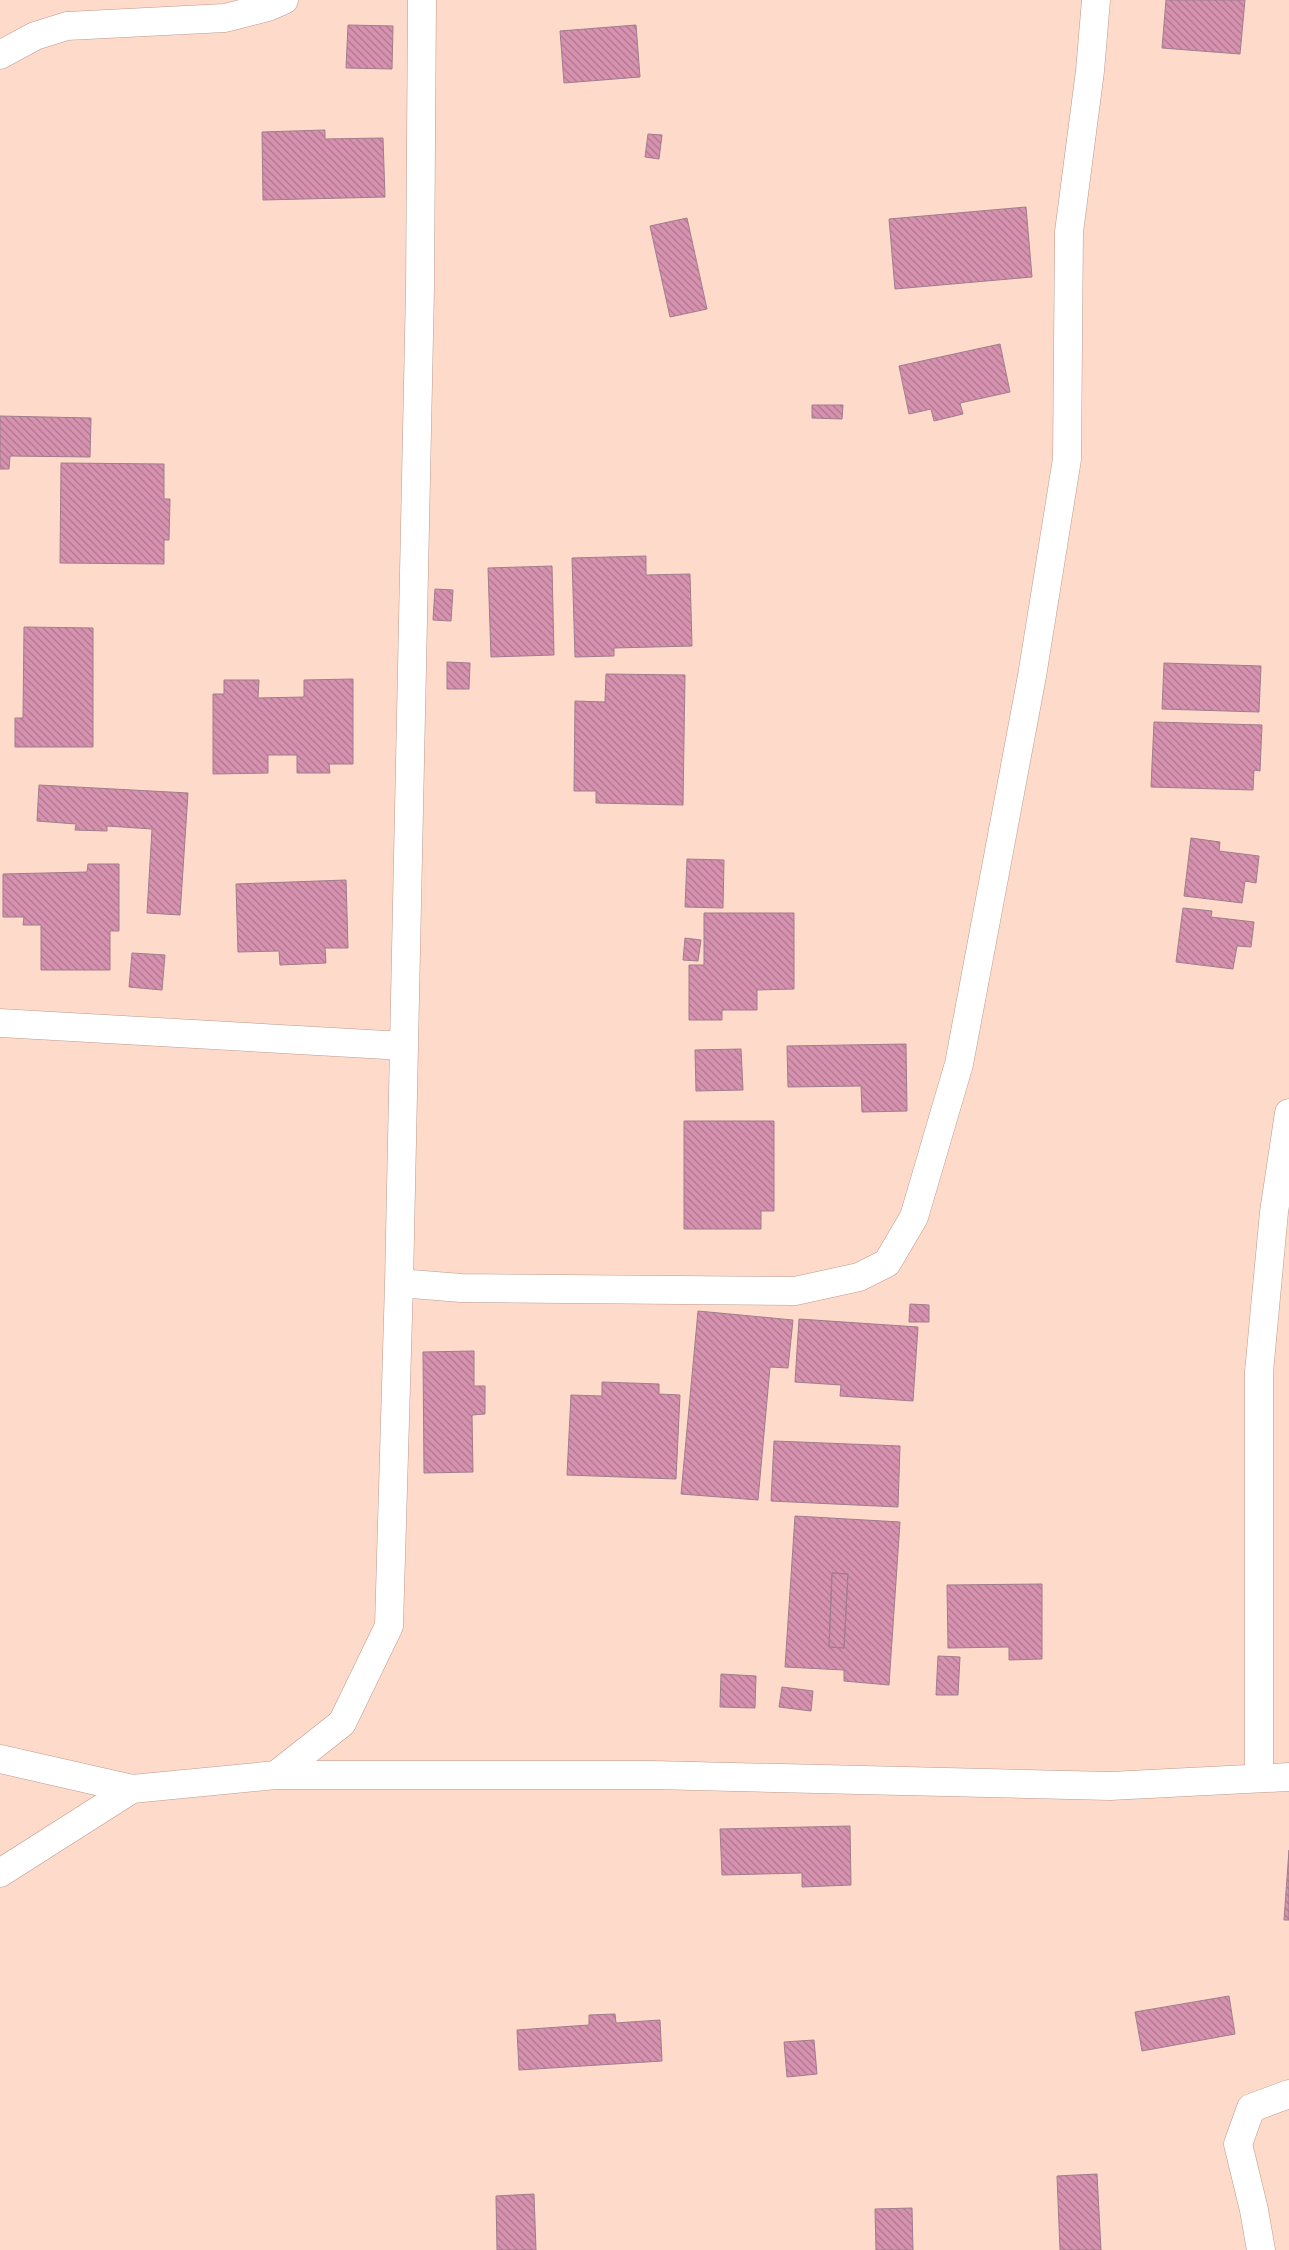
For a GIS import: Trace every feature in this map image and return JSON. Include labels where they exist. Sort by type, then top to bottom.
[{"type":"street","points":[[0,55],[35,36],[66,26],[225,18],[284,0]]},
{"type":"street","points":[[276,1775],[342,1723],[388,1626],[399,1283],[420,289],[422,0]]},
{"type":"street","points":[[399,1283],[461,1288],[795,1291],[859,1276],[887,1263],[914,1218],[959,1064],[1032,676],[1068,460],[1069,232],[1090,71],[1096,0]]},
{"type":"street","points":[[0,1023],[404,1046]]},
{"type":"street","points":[[1259,1778],[1260,1372],[1282,1211],[1289,1113]]},
{"type":"street","points":[[0,1759],[132,1789],[276,1775],[653,1775],[1110,1786],[1289,1777]]},
{"type":"street","points":[[0,1873],[132,1789]]},
{"type":"street","points":[[1261,2250],[1254,2210],[1238,2144],[1251,2108],[1289,2094]]},
{"type":"building","points":[[1166,0],[1245,0],[1240,54],[1162,48]]},
{"type":"building","points":[[348,25],[393,26],[392,69],[346,68]]},
{"type":"building","points":[[636,25],[640,77],[564,83],[560,31]]},
{"type":"building","points":[[325,130],[325,139],[383,138],[385,197],[263,200],[262,132]]},
{"type":"building","points":[[648,134],[662,135],[659,159],[645,157]]},
{"type":"building","points":[[1026,207],[1032,277],[895,289],[889,219]]},
{"type":"building","points":[[687,218],[707,309],[670,317],[650,226]]},
{"type":"building","points":[[1000,344],[1010,392],[960,403],[963,414],[934,421],[931,409],[909,414],[899,366]]},
{"type":"building","points":[[812,405],[843,405],[842,419],[812,418]]},
{"type":"building","points":[[0,416],[91,418],[90,457],[10,456],[9,469],[0,469]]},
{"type":"building","points":[[61,463],[164,464],[164,499],[170,499],[169,540],[164,540],[164,564],[60,563]]},
{"type":"building","points":[[646,556],[646,575],[690,574],[692,646],[614,648],[614,656],[575,657],[572,558]]},
{"type":"building","points":[[552,566],[554,655],[491,657],[488,568]]},
{"type":"building","points":[[435,589],[453,590],[451,621],[433,620]]},
{"type":"building","points":[[24,627],[93,628],[93,747],[15,747],[15,718],[23,718]]},
{"type":"building","points":[[447,662],[470,663],[469,689],[447,689]]},
{"type":"building","points":[[1164,663],[1261,666],[1259,712],[1162,709]]},
{"type":"building","points":[[606,674],[685,675],[683,805],[596,803],[596,791],[574,791],[575,701],[605,702]]},
{"type":"building","points":[[353,679],[353,764],[329,764],[330,773],[297,773],[297,755],[268,755],[268,773],[213,774],[213,694],[224,694],[224,680],[259,680],[258,698],[304,697],[304,680]]},
{"type":"building","points":[[1154,722],[1262,725],[1260,771],[1254,770],[1253,790],[1151,787]]},
{"type":"building","points":[[39,785],[188,793],[180,915],[147,913],[152,829],[107,826],[107,831],[75,830],[76,824],[37,821]]},
{"type":"building","points":[[1191,838],[1220,842],[1219,851],[1259,856],[1256,883],[1245,881],[1242,903],[1184,896]]},
{"type":"building","points":[[687,859],[724,860],[723,908],[685,907]]},
{"type":"building","points":[[88,864],[119,864],[119,931],[110,931],[110,970],[41,970],[41,925],[23,925],[24,917],[3,917],[3,874],[87,872]]},
{"type":"building","points":[[346,880],[348,948],[325,948],[326,963],[280,965],[279,951],[238,952],[236,884]]},
{"type":"building","points":[[1183,908],[1212,911],[1211,917],[1254,922],[1251,947],[1237,946],[1233,969],[1176,962]]},
{"type":"building","points":[[704,913],[794,913],[794,989],[757,990],[757,1010],[722,1010],[722,1020],[689,1020],[689,965],[704,965]]},
{"type":"building","points":[[685,938],[701,940],[698,961],[683,960]]},
{"type":"building","points":[[132,953],[165,955],[162,990],[129,987]]},
{"type":"building","points":[[906,1044],[907,1111],[862,1112],[861,1086],[788,1087],[787,1046]]},
{"type":"building","points":[[741,1049],[743,1090],[696,1091],[695,1050]]},
{"type":"building","points":[[684,1121],[774,1121],[774,1211],[761,1211],[761,1229],[684,1229]]},
{"type":"building","points":[[910,1304],[929,1305],[929,1322],[909,1322]]},
{"type":"building","points":[[698,1311],[793,1320],[788,1368],[770,1367],[758,1500],[681,1494]]},
{"type":"building","points":[[799,1319],[918,1327],[913,1401],[840,1396],[841,1385],[795,1382]]},
{"type":"building","points":[[474,1351],[474,1386],[485,1386],[485,1414],[472,1415],[473,1472],[424,1473],[423,1352]]},
{"type":"building","points":[[602,1382],[659,1384],[659,1394],[680,1395],[676,1479],[567,1475],[571,1395],[602,1396]]},
{"type":"building","points":[[774,1441],[900,1446],[898,1507],[771,1501]]},
{"type":"building","points":[[795,1516],[900,1522],[889,1685],[844,1681],[844,1670],[785,1667]],"holes":[[[832,1573],[848,1574],[844,1648],[829,1647]]]},
{"type":"building","points":[[832,1573],[848,1574],[844,1648],[829,1647]]},
{"type":"building","points":[[1042,1584],[1042,1659],[1009,1660],[1009,1647],[948,1648],[947,1585]]},
{"type":"building","points":[[938,1656],[960,1657],[958,1695],[936,1695]]},
{"type":"building","points":[[721,1674],[756,1676],[755,1708],[720,1707]]},
{"type":"building","points":[[782,1687],[813,1691],[811,1711],[779,1707]]},
{"type":"building","points":[[850,1826],[851,1885],[802,1887],[802,1873],[722,1875],[720,1829]]},
{"type":"building","points":[[1289,1850],[1289,1920],[1284,1920]]},
{"type":"building","points":[[1229,1996],[1235,2034],[1142,2051],[1135,2012]]},
{"type":"building","points":[[615,2014],[616,2023],[660,2020],[662,2061],[519,2070],[517,2030],[589,2025],[589,2015]]},
{"type":"building","points":[[814,2040],[817,2074],[787,2077],[784,2042]]},
{"type":"building","points":[[1097,2174],[1101,2250],[1060,2250],[1057,2176]]},
{"type":"building","points":[[534,2194],[536,2250],[497,2250],[496,2196]]},
{"type":"building","points":[[912,2208],[913,2250],[876,2250],[875,2209]]}]
